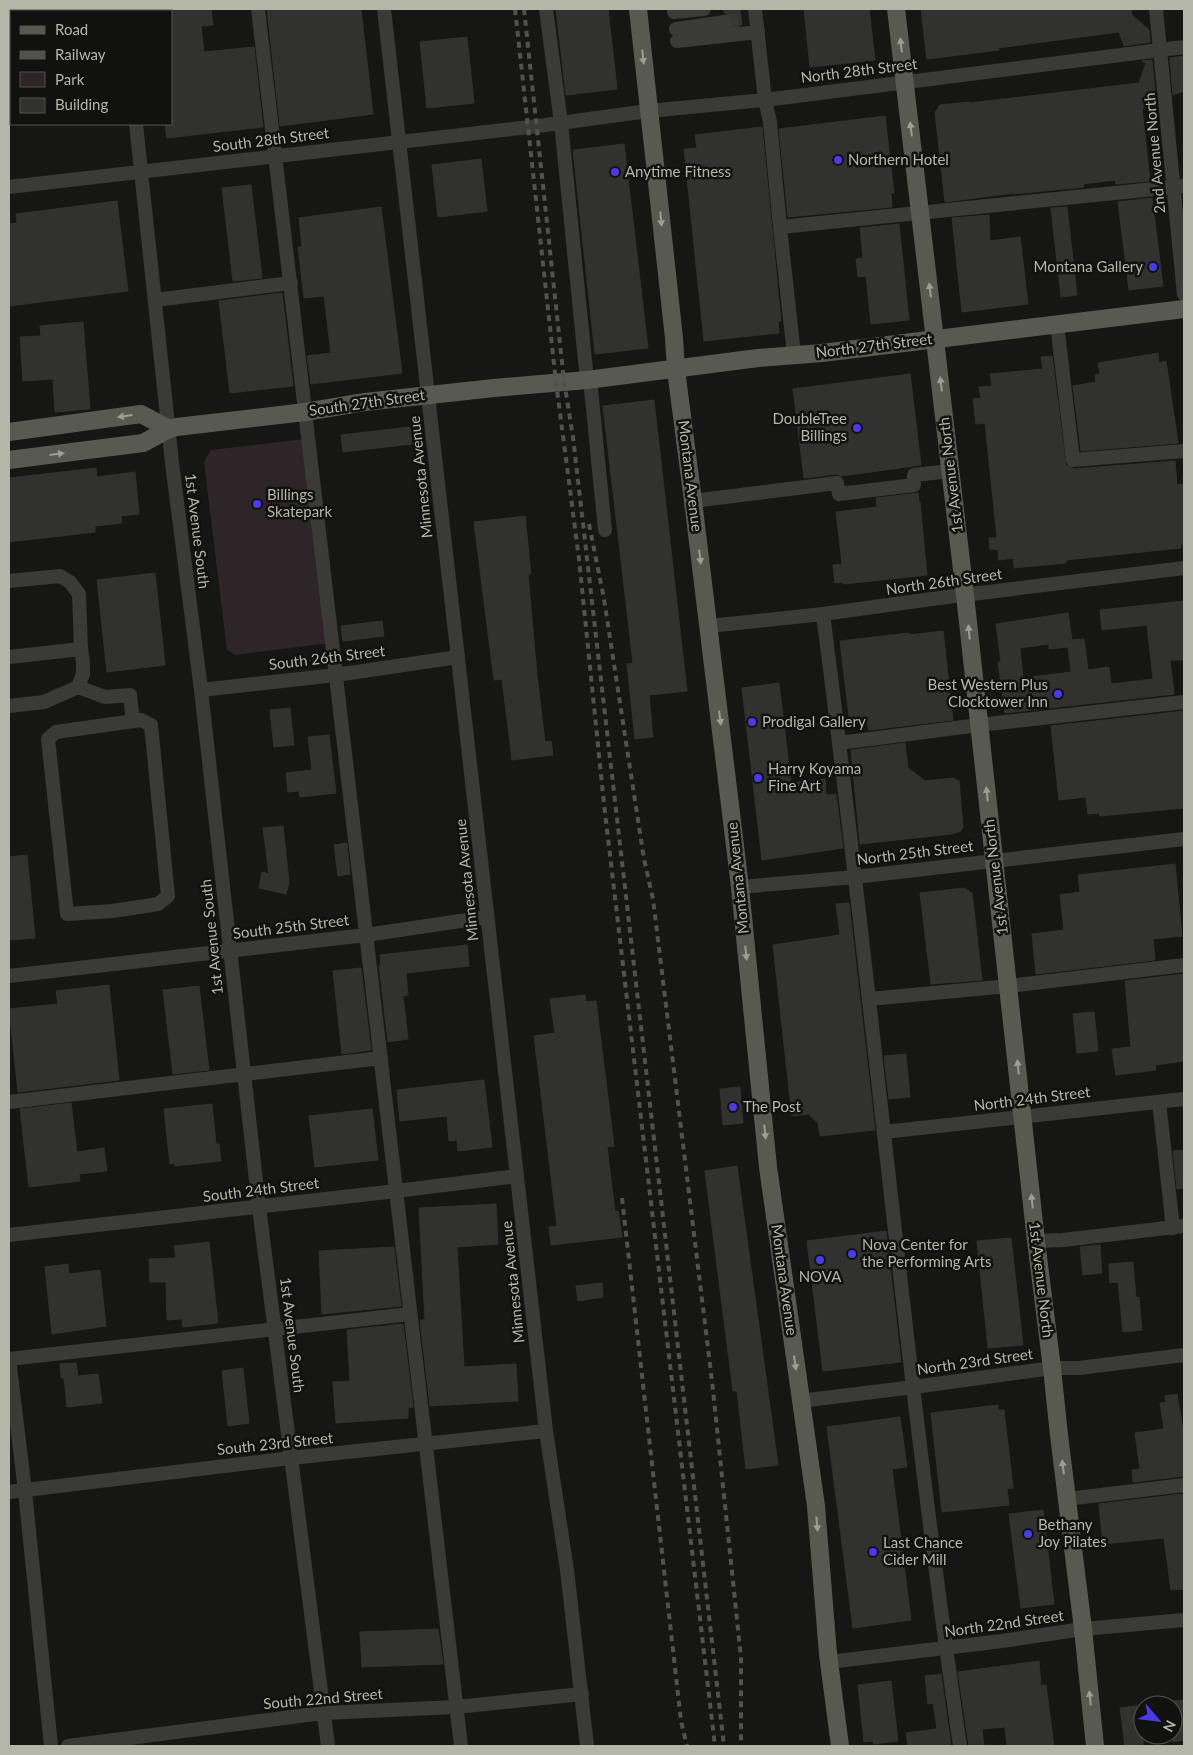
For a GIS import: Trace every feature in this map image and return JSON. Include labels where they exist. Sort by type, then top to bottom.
[{"type":"main road","name":"Montana Avenue","points":[[638,9],[676,370],[740,887],[768,1167],[816,1506],[829,1662],[840,1746]]},
{"type":"main road","name":"1st Avenue North","points":[[896,9],[951,471],[1058,1435],[1096,1746]]},
{"type":"main road","name":"North 27th Street","points":[[564,381],[676,370],[758,358],[822,353],[1184,309]]},
{"type":"main road","name":"South 27th Street","points":[[9,460],[143,443],[169,429],[428,395],[564,381]]},
{"type":"main road","points":[[9,432],[141,414],[169,429]]},
{"type":"street","points":[[258,9],[461,1746]]},
{"type":"street","name":"Minnesota Avenue","points":[[384,9],[546,1431],[567,1570],[587,1746]]},
{"type":"street","points":[[546,9],[561,123],[605,530]]},
{"type":"street","points":[[675,23],[704,9]]},
{"type":"street","name":"2nd Avenue North","points":[[1156,9],[1179,186],[1184,294]]},
{"type":"street","points":[[675,23],[751,19],[770,122],[794,355]]},
{"type":"street","points":[[675,23],[725,22]]},
{"type":"street","name":"North 28th Street","points":[[538,126],[648,111],[765,100],[1184,47]]},
{"type":"street","name":"1st Avenue South","points":[[136,125],[154,300],[259,1207],[328,1746]]},
{"type":"street","name":"South 28th Street","points":[[9,187],[538,126]]},
{"type":"street","points":[[780,227],[1179,186]]},
{"type":"street","points":[[154,300],[291,283]]},
{"type":"street","points":[[1057,324],[1073,460],[1184,451]]},
{"type":"street","points":[[693,501],[837,482],[839,494],[914,485],[914,475],[951,471]]},
{"type":"street","name":"North 26th Street","points":[[709,626],[822,614],[1184,568]]},
{"type":"street","points":[[9,580],[60,576],[70,582],[79,594],[83,674],[78,687]]},
{"type":"street","points":[[822,614],[840,743],[914,1387],[960,1746]]},
{"type":"street","points":[[9,657],[81,649]]},
{"type":"street","name":"South 26th Street","points":[[200,690],[336,675],[458,657]]},
{"type":"street","points":[[9,706],[44,702],[78,687],[105,697],[130,695],[133,721]]},
{"type":"street","points":[[840,743],[1184,702]]},
{"type":"street","points":[[141,720],[151,725],[168,896],[158,904],[113,911],[68,914],[48,739],[56,732],[133,721],[141,720]]},
{"type":"street","name":"North 25th Street","points":[[740,887],[1184,839]]},
{"type":"street","name":"South 25th Street","points":[[9,976],[366,935],[488,917]]},
{"type":"street","points":[[869,999],[1009,986],[1184,965]]},
{"type":"street","points":[[9,1102],[380,1058]]},
{"type":"street","name":"North 24th Street","points":[[884,1132],[1184,1099]]},
{"type":"street","points":[[1036,1241],[1063,1240],[1179,1227],[1159,1102]]},
{"type":"street","name":"South 24th Street","points":[[9,1235],[517,1176]]},
{"type":"street","points":[[51,1746],[25,1491],[9,1359],[410,1314]]},
{"type":"street","name":"North 23rd Street","points":[[800,1401],[1052,1368],[1079,1368],[1184,1355]]},
{"type":"street","name":"South 23rd Street","points":[[9,1492],[292,1458],[546,1431]]},
{"type":"street","points":[[1067,1499],[1184,1485]]},
{"type":"street","name":"North 22nd Street","points":[[829,1662],[1083,1629],[1184,1620]]},
{"type":"street","name":"South 22nd Street","points":[[68,1746],[323,1713],[456,1707],[582,1694]]},
{"type":"green space","points":[[305,439],[329,643],[235,655],[227,650],[204,462],[211,450]]},
{"type":"building","points":[[211,9],[213,25],[201,26],[204,52],[254,47],[263,127],[167,138],[165,125],[172,125],[171,10]]},
{"type":"building","points":[[267,9],[361,9],[373,114],[280,126]]},
{"type":"building","points":[[556,9],[608,9],[617,89],[566,95]]},
{"type":"building","points":[[724,9],[740,9],[742,25],[733,26],[734,21],[732,17],[724,13]]},
{"type":"building","points":[[804,9],[869,9],[875,60],[810,67]]},
{"type":"building","points":[[921,9],[1131,9],[1132,15],[1149,30],[1150,42],[1124,46],[1119,32],[927,59]]},
{"type":"building","points":[[467,37],[474,103],[427,108],[420,42]]},
{"type":"building","points":[[1184,56],[1184,91],[1173,95],[1170,58]]},
{"type":"building","points":[[1152,60],[1156,102],[1142,108],[1150,181],[1116,184],[1115,180],[1083,184],[1084,187],[1014,193],[945,202],[935,112],[940,105],[1139,83],[1146,63],[1142,61]]},
{"type":"building","name":"Northern Hotel","points":[[885,116],[894,193],[891,193],[892,207],[788,217],[779,129]]},
{"type":"building","points":[[762,127],[781,321],[778,321],[779,333],[704,341],[684,149],[697,148],[695,135]]},
{"type":"building","points":[[624,144],[648,348],[595,354],[573,150]]},
{"type":"building","points":[[481,159],[487,211],[438,217],[432,165]]},
{"type":"building","points":[[251,185],[262,278],[233,281],[222,188]]},
{"type":"building","points":[[1152,198],[1163,286],[1129,290],[1118,202]]},
{"type":"building","points":[[117,201],[128,291],[9,306],[9,224],[17,223],[16,214]]},
{"type":"building","points":[[381,207],[402,373],[311,384],[307,356],[331,353],[324,296],[304,298],[298,247],[302,247],[299,218]]},
{"type":"building","points":[[1067,207],[1077,295],[1061,297],[1051,208]]},
{"type":"building","points":[[989,215],[990,241],[1020,237],[1028,304],[962,312],[952,218]]},
{"type":"building","points":[[899,224],[909,320],[871,324],[866,276],[858,277],[856,259],[863,258],[860,228]]},
{"type":"building","points":[[282,293],[293,386],[230,393],[219,301]]},
{"type":"building","points":[[83,322],[90,409],[55,412],[53,379],[23,381],[20,337],[41,336],[40,326]]},
{"type":"building","points":[[1158,353],[1159,363],[1166,361],[1178,443],[1081,451],[1073,386],[1096,382],[1095,375],[1100,374],[1098,363]]},
{"type":"building","points":[[1052,356],[1066,465],[1074,469],[1175,461],[1177,485],[1184,484],[1184,544],[1181,544],[1181,548],[1066,560],[1066,563],[1014,568],[1013,558],[999,560],[998,550],[990,549],[989,538],[997,538],[985,423],[976,424],[973,399],[981,398],[979,387],[992,386],[990,374],[1043,369],[1041,357]]},
{"type":"building","name":"DoubleTree Billings","points":[[910,374],[921,465],[842,476],[836,474],[804,478],[793,389]]},
{"type":"building","points":[[654,400],[687,691],[649,695],[653,737],[635,739],[627,664],[633,663],[603,406]]},
{"type":"building","points":[[410,427],[412,444],[343,452],[341,435]]},
{"type":"building","points":[[96,468],[97,477],[135,472],[139,514],[121,516],[122,523],[95,526],[95,532],[9,542],[9,478]]},
{"type":"building","points":[[918,493],[927,575],[844,584],[843,582],[835,583],[833,565],[842,564],[836,512],[877,507],[876,498]]},
{"type":"building","points":[[525,516],[531,574],[528,574],[537,675],[545,742],[551,741],[553,755],[512,760],[502,679],[494,680],[474,522]]},
{"type":"building","points":[[155,573],[165,665],[107,672],[97,580]]},
{"type":"building","points":[[1184,601],[1184,660],[1170,660],[1174,694],[1005,713],[998,662],[1001,662],[996,624],[1068,613],[1072,640],[1084,639],[1088,670],[1109,667],[1111,684],[1153,679],[1147,625],[1102,630],[1100,610]],"holes":[[[1049,644],[1049,649],[1068,647],[1071,672],[1023,678],[1020,648]]]},
{"type":"building","points":[[382,621],[384,636],[343,641],[341,626]]},
{"type":"building","points":[[943,631],[953,720],[869,730],[867,722],[850,724],[840,641]]},
{"type":"building","points":[[779,683],[791,783],[825,779],[826,795],[836,794],[843,848],[762,860],[742,688]]},
{"type":"building","points":[[290,708],[294,745],[274,747],[270,710]]},
{"type":"building","points":[[1184,711],[1184,808],[1100,816],[1099,813],[1088,814],[1086,797],[1059,800],[1051,726]]},
{"type":"building","points":[[329,735],[336,793],[300,797],[299,791],[288,792],[286,773],[312,770],[308,737]]},
{"type":"building","points":[[905,743],[908,768],[925,781],[953,778],[959,781],[963,827],[961,831],[951,834],[860,844],[851,750]]},
{"type":"building","points":[[283,826],[289,882],[286,894],[259,888],[262,872],[269,874],[263,828]]},
{"type":"building","points":[[347,843],[350,874],[338,876],[334,845]]},
{"type":"building","points":[[27,855],[35,938],[9,940],[9,857]]},
{"type":"building","points":[[1175,864],[1182,936],[1153,939],[1155,960],[1036,974],[1032,934],[1064,930],[1060,895],[1080,892],[1078,875]]},
{"type":"building","points":[[964,888],[972,893],[982,980],[931,984],[920,893]]},
{"type":"building","points":[[849,903],[875,1130],[820,1136],[818,1123],[808,1114],[792,1116],[773,945],[840,935],[836,904]]},
{"type":"building","points":[[467,945],[469,966],[406,973],[408,995],[403,996],[408,1039],[388,1042],[379,966],[381,966],[380,955]]},
{"type":"building","points":[[361,968],[371,1050],[342,1054],[333,971]]},
{"type":"building","points":[[1184,974],[1184,1061],[1155,1065],[1156,1070],[1116,1075],[1112,1049],[1131,1047],[1125,981]]},
{"type":"building","points":[[109,985],[119,1080],[18,1092],[9,1009],[58,1004],[56,991]]},
{"type":"building","points":[[199,986],[209,1070],[173,1074],[163,990]]},
{"type":"building","points":[[585,995],[586,1002],[596,1001],[614,1146],[607,1147],[615,1212],[618,1211],[622,1237],[551,1245],[549,1227],[557,1226],[534,1036],[555,1033],[550,999]]},
{"type":"building","points":[[1094,1012],[1098,1051],[1077,1053],[1073,1014]]},
{"type":"building","points":[[906,1054],[910,1097],[889,1099],[884,1056]]},
{"type":"building","points":[[484,1080],[492,1147],[458,1151],[457,1140],[449,1141],[447,1116],[400,1121],[397,1090]]},
{"type":"building","points":[[740,1087],[743,1123],[723,1125],[720,1089]]},
{"type":"building","points":[[71,1103],[77,1152],[104,1148],[107,1171],[79,1174],[80,1181],[29,1187],[20,1109]]},
{"type":"building","points":[[212,1104],[216,1144],[219,1144],[221,1161],[175,1166],[175,1163],[170,1164],[164,1109]]},
{"type":"building","points":[[372,1109],[378,1160],[315,1167],[309,1116]]},
{"type":"building","points":[[1184,1150],[1184,1188],[1177,1189],[1173,1151]]},
{"type":"building","points":[[737,1166],[778,1465],[746,1469],[737,1391],[733,1391],[705,1171]]},
{"type":"building","points":[[496,1204],[498,1244],[457,1247],[464,1367],[516,1364],[518,1401],[430,1406],[420,1320],[425,1320],[419,1208]]},
{"type":"building","points":[[886,1231],[901,1362],[823,1371],[807,1241]]},
{"type":"building","points":[[1011,1238],[1023,1345],[988,1348],[977,1241]]},
{"type":"building","points":[[209,1242],[218,1323],[183,1327],[182,1319],[167,1320],[166,1282],[150,1282],[149,1259],[176,1258],[174,1246]]},
{"type":"building","points":[[1100,1245],[1102,1273],[1083,1275],[1080,1247]]},
{"type":"building","points":[[394,1247],[401,1306],[322,1314],[319,1251]]},
{"type":"building","points":[[1133,1262],[1136,1298],[1139,1297],[1142,1330],[1123,1332],[1118,1282],[1110,1283],[1109,1264]]},
{"type":"building","points":[[68,1264],[69,1274],[100,1270],[106,1326],[52,1334],[45,1267]]},
{"type":"building","points":[[602,1283],[603,1297],[578,1301],[576,1286]]},
{"type":"building","points":[[403,1324],[413,1407],[408,1408],[408,1418],[336,1423],[333,1382],[350,1381],[347,1330]]},
{"type":"building","points":[[76,1363],[78,1376],[98,1374],[102,1403],[67,1407],[64,1378],[61,1378],[60,1364]]},
{"type":"building","points":[[243,1368],[249,1423],[228,1426],[222,1371]]},
{"type":"building","points":[[1177,1394],[1184,1436],[1184,1476],[1133,1482],[1132,1470],[1140,1469],[1135,1433],[1164,1429],[1160,1403],[1166,1402],[1165,1396]]},
{"type":"building","points":[[998,1405],[998,1410],[1004,1410],[1013,1488],[1007,1489],[1009,1505],[942,1512],[931,1413]]},
{"type":"building","name":"Last Chance Cider Mill","points":[[900,1417],[907,1467],[892,1469],[911,1620],[853,1628],[827,1427]]},
{"type":"building","points":[[1182,1494],[1184,1509],[1184,1589],[1171,1590],[1164,1538],[1103,1544],[1099,1504]]},
{"type":"building","points":[[1043,1510],[1054,1604],[1021,1608],[1009,1514]]},
{"type":"building","points":[[438,1629],[443,1664],[362,1667],[360,1632]]},
{"type":"building","points":[[1039,1661],[1041,1686],[1046,1685],[1054,1746],[1007,1746],[1005,1727],[982,1729],[984,1746],[969,1746],[958,1672]]},
{"type":"building","points":[[941,1674],[951,1746],[908,1746],[906,1733],[937,1729],[933,1703],[928,1704],[925,1676]]},
{"type":"building","points":[[891,1681],[898,1741],[874,1744],[873,1741],[864,1742],[858,1685]]},
{"type":"building","points":[[1183,1700],[1184,1700],[1183,1740]]},
{"type":"building","points":[[1133,1706],[1133,1745],[1143,1745],[1125,1746],[1120,1708]]},
{"type":"tunnel","points":[[725,22],[743,20]]},
{"type":"railway","points":[[515,9],[556,382],[579,559],[604,804],[715,1746]]},
{"type":"railway","points":[[524,9],[564,381],[573,437],[724,1746]]},
{"type":"railway","points":[[589,524],[604,599],[644,859],[653,899],[712,1381],[741,1658],[741,1746]]},
{"type":"railway","points":[[622,1198],[681,1721],[687,1746]]},
{"type":"place","name":"Northern Hotel","points":[[838,160]]},
{"type":"place","name":"Anytime Fitness","points":[[615,172]]},
{"type":"place","name":"Montana Gallery","points":[[1153,267]]},
{"type":"place","name":"DoubleTree Billings","points":[[857,428]]},
{"type":"place","name":"Billings Skatepark","points":[[257,504]]},
{"type":"place","name":"Best Western Plus Clocktower Inn","points":[[1058,694]]},
{"type":"place","name":"Prodigal Gallery","points":[[752,722]]},
{"type":"place","name":"Harry Koyama Fine Art","points":[[758,778]]},
{"type":"place","name":"The Post","points":[[733,1107]]},
{"type":"place","name":"Nova Center for the Performing Arts","points":[[852,1254]]},
{"type":"place","name":"NOVA","points":[[820,1260]]},
{"type":"place","name":"Bethany Joy Pilates","points":[[1028,1534]]},
{"type":"place","name":"Last Chance Cider Mill","points":[[873,1552]]}]
